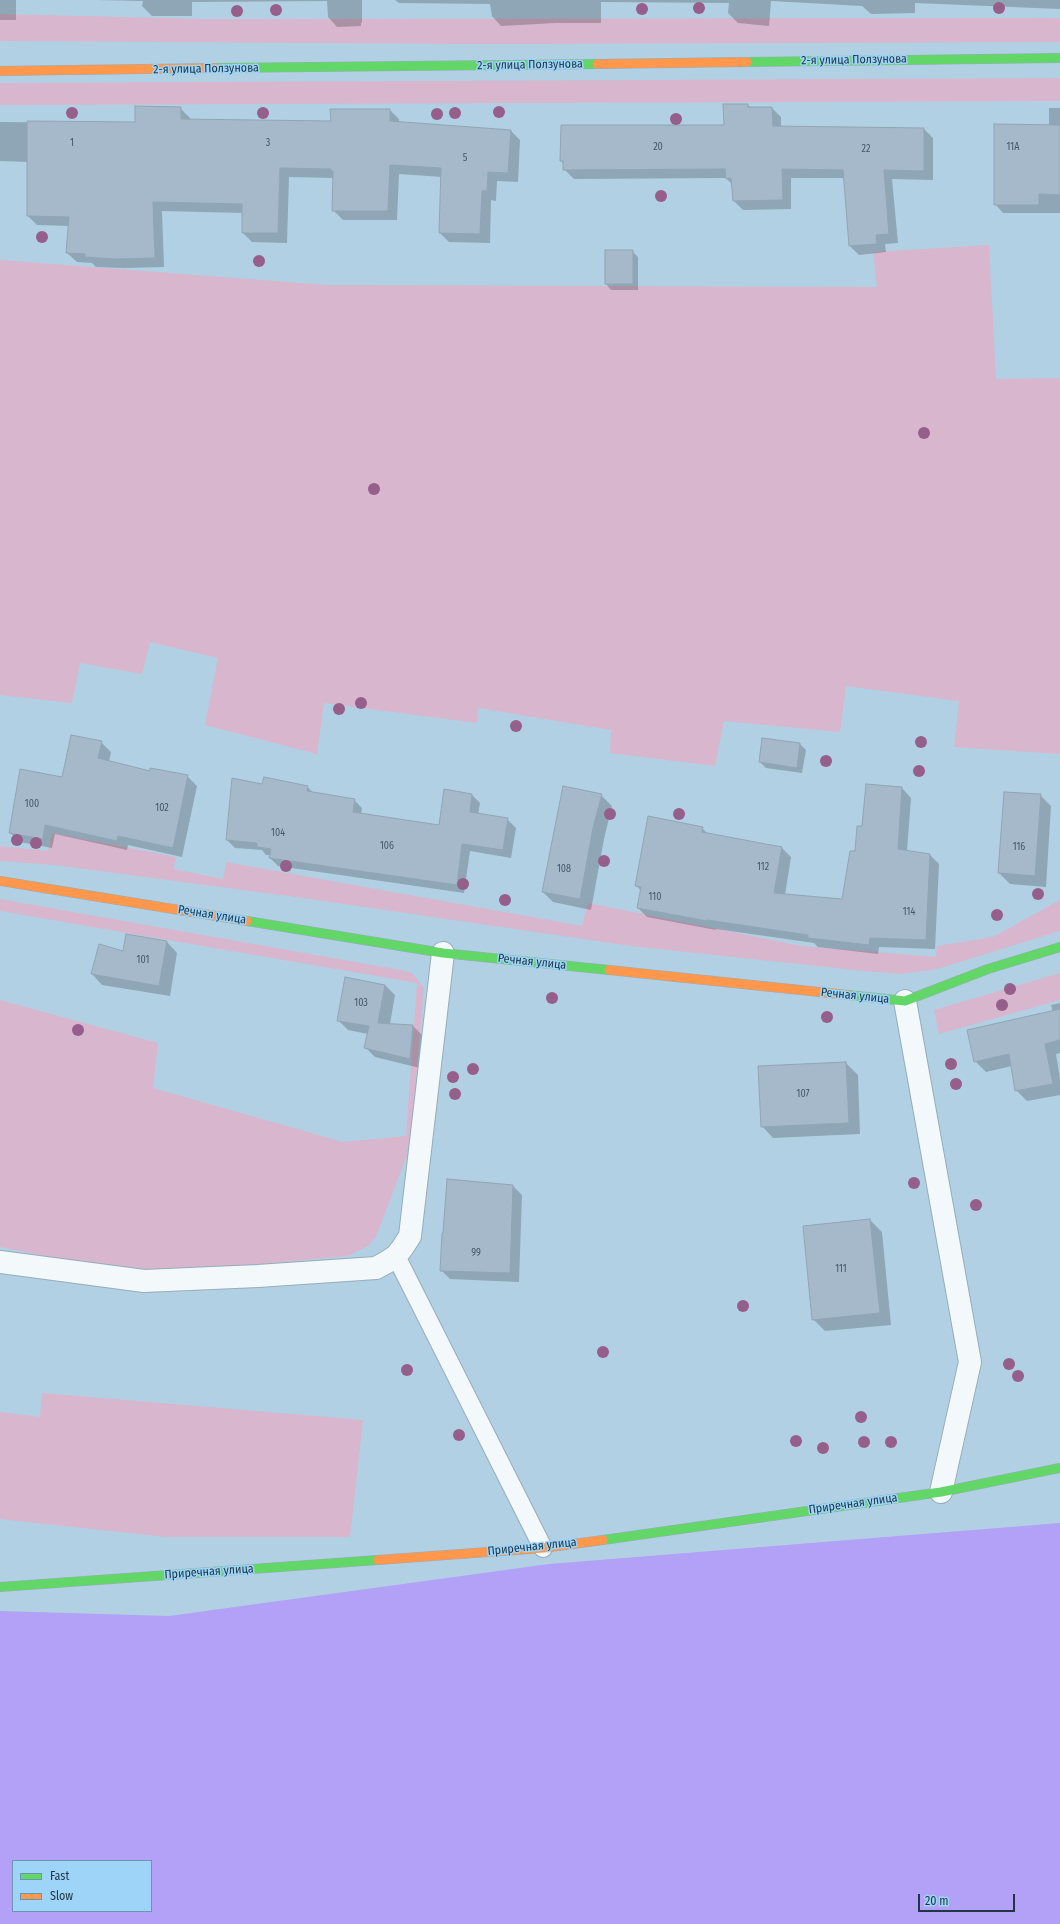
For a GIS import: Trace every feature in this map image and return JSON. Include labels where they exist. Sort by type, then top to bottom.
[{"type":"street","name":"2-я улица Ползунова","points":[[0,71],[1060,58]]},
{"type":"street","name":"Речная улица","points":[[0,881],[443,953],[905,1001],[988,969],[1060,947]]},
{"type":"street","points":[[0,1262],[144,1281],[258,1276],[376,1268],[396,1256],[410,1236],[443,953]]},
{"type":"street","points":[[905,1001],[970,1362],[941,1492]]},
{"type":"street","name":"Приречная улица","points":[[0,1587],[543,1548],[941,1492],[1060,1468]]},
{"type":"lane","points":[[396,1256],[543,1548]]},
{"type":"shaded area","points":[[0,14],[206,19],[1060,18],[1060,42],[483,44],[0,41]]},
{"type":"shaded area","points":[[1060,78],[1060,101],[0,105],[0,83]]},
{"type":"shaded area","points":[[989,245],[996,379],[1060,378],[1060,754],[954,747],[959,701],[846,686],[840,732],[724,721],[715,766],[610,753],[611,730],[478,708],[477,723],[324,703],[317,754],[205,725],[218,658],[150,642],[142,674],[80,663],[72,703],[0,695],[0,260],[327,285],[877,287],[873,252]]},
{"type":"shaded area","points":[[52,833],[176,857],[174,869],[223,879],[226,862],[582,926],[588,903],[802,946],[936,957],[937,946],[993,937],[1060,900],[1060,931],[937,969],[901,974],[631,946],[303,898],[55,865],[0,861],[0,846],[48,851]]},
{"type":"shaded area","points":[[0,899],[406,971],[413,974],[424,988],[410,1147],[376,1237],[368,1246],[347,1256],[198,1270],[146,1270],[62,1259],[0,1247],[0,1000],[158,1043],[153,1088],[343,1142],[406,1136],[417,983],[0,911]]},
{"type":"shaded area","points":[[1060,973],[1060,1000],[939,1034],[934,1010]]},
{"type":"shaded area","points":[[42,1393],[363,1420],[350,1537],[166,1537],[0,1519],[0,1412],[40,1417]]},
{"type":"shaded area","points":[[1060,1523],[1060,1924],[0,1924],[0,1611],[169,1616],[549,1564]]},
{"type":"building","points":[[723,104],[748,104],[748,107],[772,107],[773,126],[924,128],[924,171],[884,170],[889,234],[876,235],[877,244],[849,246],[843,170],[782,169],[783,200],[733,201],[731,178],[726,179],[725,169],[563,170],[563,161],[560,161],[561,125],[724,125]]},
{"type":"building","points":[[135,106],[181,107],[181,119],[331,121],[330,109],[390,109],[390,121],[511,130],[508,173],[488,172],[487,191],[482,191],[480,234],[439,233],[441,168],[390,165],[388,211],[332,211],[333,171],[331,171],[331,169],[280,168],[278,233],[242,233],[242,204],[153,202],[155,258],[114,259],[85,257],[85,254],[66,253],[69,217],[27,216],[27,121],[135,122]]},
{"type":"building","points":[[994,124],[1060,125],[1060,195],[1039,194],[1039,205],[994,205]]},
{"type":"building","points":[[605,250],[633,250],[633,284],[605,284]]},
{"type":"building","points":[[71,735],[102,741],[98,758],[150,771],[150,768],[188,775],[173,848],[118,836],[117,841],[45,825],[43,839],[9,833],[20,769],[62,777]]},
{"type":"building","points":[[762,738],[800,743],[797,768],[759,762]]},
{"type":"building","points":[[264,777],[308,786],[307,791],[355,799],[353,812],[439,825],[444,789],[472,794],[470,812],[508,818],[503,850],[462,844],[457,885],[269,858],[271,849],[257,847],[257,843],[226,840],[232,778],[262,784]]},
{"type":"building","points":[[866,784],[902,787],[898,849],[930,854],[926,940],[870,938],[869,945],[808,938],[808,935],[707,921],[637,908],[641,887],[635,886],[648,816],[703,827],[702,832],[782,847],[774,893],[842,899],[850,851],[855,851],[857,826],[862,826]]},
{"type":"building","points":[[563,786],[602,794],[593,828],[580,899],[542,892]]},
{"type":"building","points":[[1004,792],[1041,794],[1035,876],[998,873]]},
{"type":"building","points":[[126,934],[167,941],[159,986],[91,974],[99,944],[123,951]]},
{"type":"building","points":[[345,977],[385,985],[378,1023],[413,1025],[410,1059],[364,1048],[369,1026],[337,1021]]},
{"type":"building","points":[[1060,1009],[1060,1040],[1045,1044],[1053,1084],[1015,1091],[1009,1054],[974,1062],[967,1030]]},
{"type":"building","points":[[846,1062],[849,1123],[761,1127],[758,1066]]},
{"type":"building","points":[[447,1179],[513,1185],[510,1273],[440,1271]]},
{"type":"building","points":[[870,1219],[880,1313],[812,1320],[803,1226]]},
{"type":"traffic: fast","points":[[747,62],[1060,58]]},
{"type":"traffic: fast","points":[[216,68],[597,64]]},
{"type":"traffic: fast","points":[[247,921],[443,953],[609,970]]},
{"type":"traffic: fast","points":[[848,995],[905,1001],[988,969],[1060,947]]},
{"type":"traffic: fast","points":[[603,1540],[941,1492],[1060,1468]]},
{"type":"traffic: fast","points":[[0,1587],[378,1560]]},
{"type":"traffic: slow","points":[[597,64],[747,62]]},
{"type":"traffic: slow","points":[[0,71],[216,68]]},
{"type":"traffic: slow","points":[[0,881],[247,921]]},
{"type":"traffic: slow","points":[[609,970],[848,995]]},
{"type":"traffic: slow","points":[[378,1560],[543,1548],[603,1540]]}]
